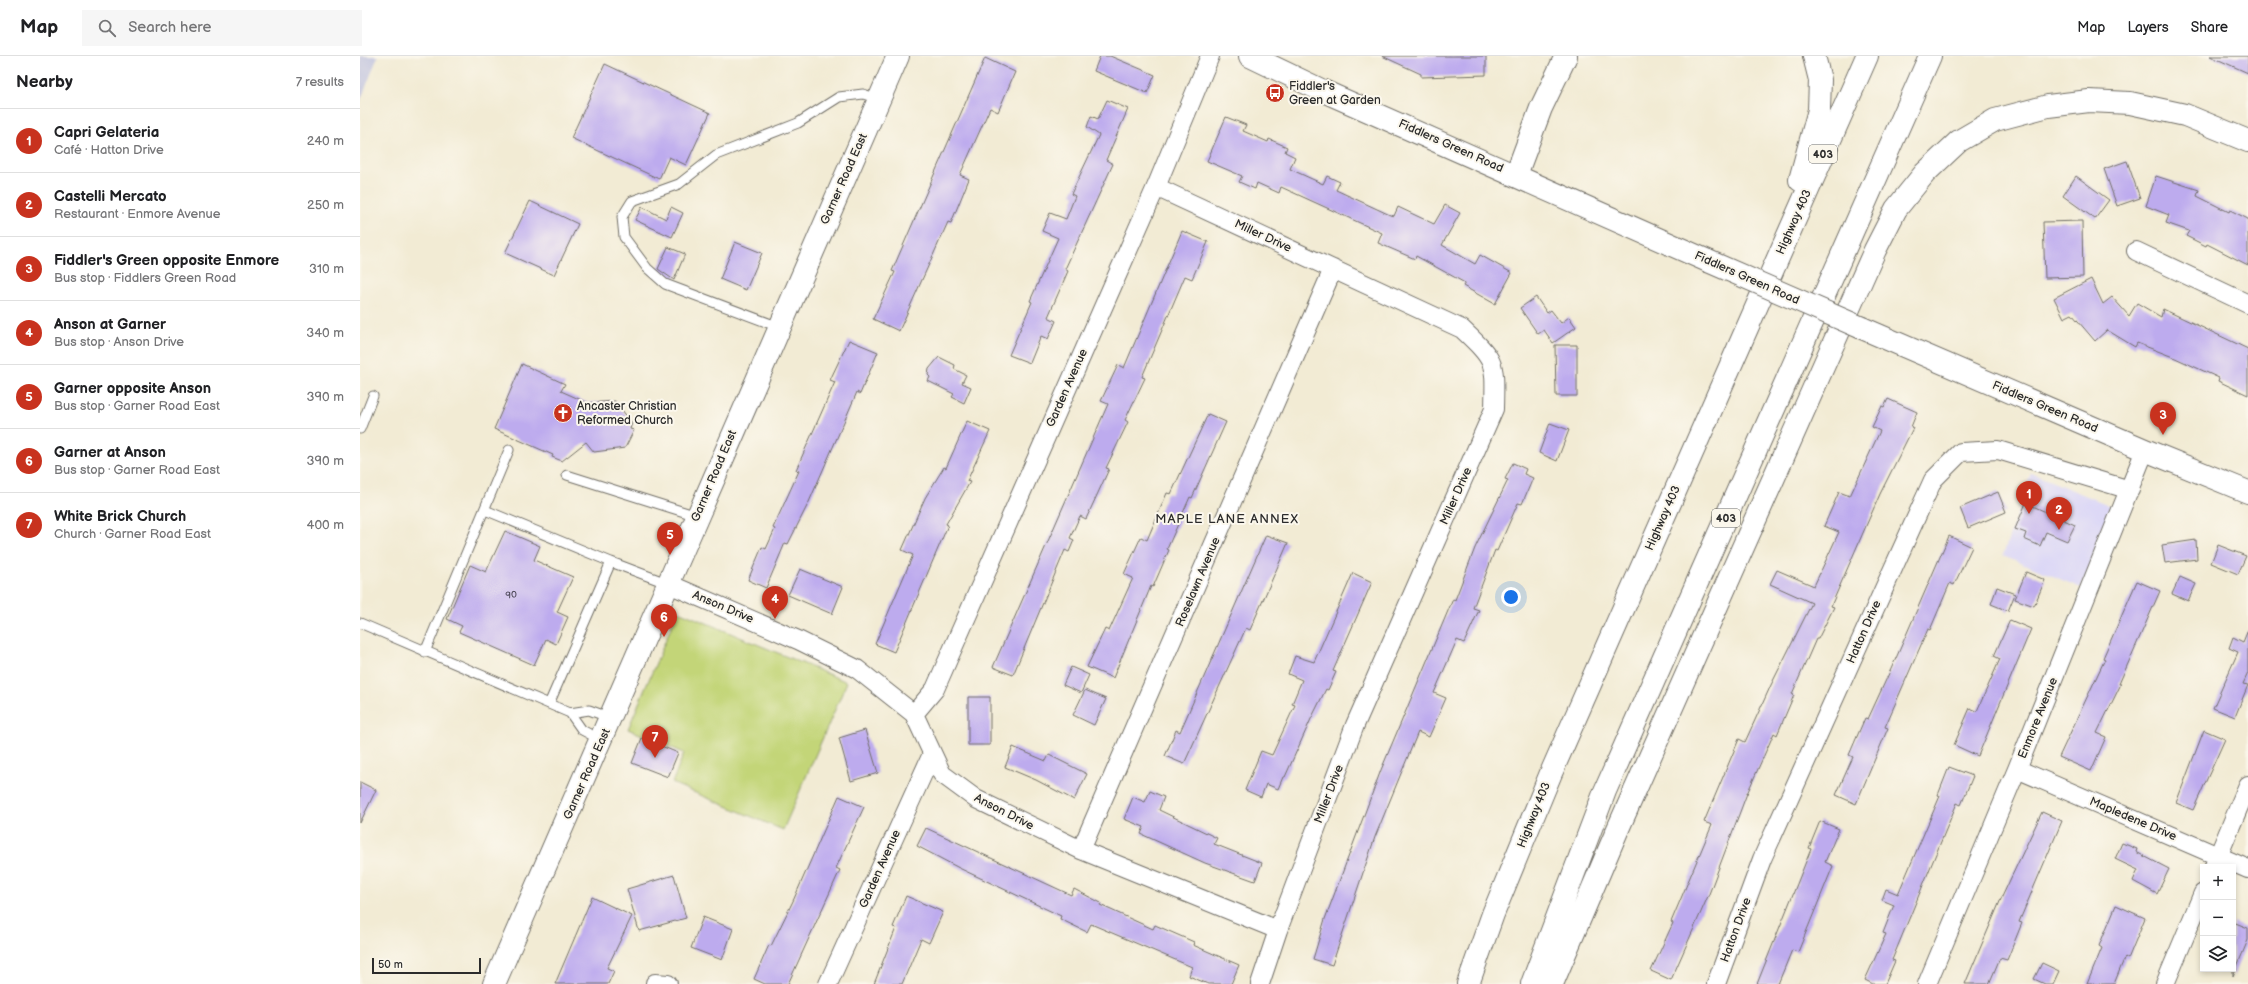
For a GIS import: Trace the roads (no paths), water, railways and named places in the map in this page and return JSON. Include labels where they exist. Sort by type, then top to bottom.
[{"type":"main road","name":"Garner Road East","points":[[494,984],[602,741],[697,516],[898,56]]},
{"type":"main road","name":"Fiddlers Green Road","points":[[1250,56],[1321,90],[1708,261],[2145,450],[2248,492]]},
{"type":"main road","points":[[1516,175],[1540,108],[1566,56]]},
{"type":"main road","points":[[1780,252],[1819,110],[1820,80],[1814,56]]},
{"type":"main road","name":"Highway 403","points":[[1468,984],[1493,914],[1551,773],[1867,56]]},
{"type":"main road","name":"403","points":[[1532,984],[1606,791],[1930,56]]},
{"type":"main road","points":[[1552,984],[1616,831],[1875,250],[1896,209],[1915,185],[1959,141],[1995,120],[2048,106],[2089,101],[2130,103],[2185,115],[2248,141]]},
{"type":"street","name":"Garden Avenue","points":[[914,714],[935,689],[1156,187],[1210,56]]},
{"type":"street","name":"Miller Drive","points":[[1156,187],[1462,329],[1486,352],[1495,370],[1494,409],[1355,725],[1278,930],[1260,984]]},
{"type":"street","points":[[2136,252],[2248,304]]},
{"type":"street","name":"Roselawn Avenue","points":[[1081,850],[1333,269]]},
{"type":"street","name":"Hatton Drive","points":[[1716,984],[1762,859],[1933,480],[1961,452],[1998,450],[2130,490]]},
{"type":"street","name":"Enmore Avenue","points":[[1927,984],[2018,769],[2145,450]]},
{"type":"street","name":"Anson Drive","points":[[669,584],[798,640],[857,669],[914,714],[942,774],[976,799],[1081,850],[1278,930]]},
{"type":"street","name":"Garden Avenue","points":[[828,984],[932,754]]},
{"type":"street","name":"Mapledene Drive","points":[[2018,769],[2216,862],[2248,869]]},
{"type":"street","points":[[2216,862],[2248,785]]},
{"type":"street","points":[[2165,984],[2200,900]]},
{"type":"lane","points":[[779,327],[665,284],[647,268],[624,237],[622,217],[632,201],[679,184],[716,155],[798,123],[839,97],[862,94],[879,99]]},
{"type":"lane","points":[[360,429],[373,396]]},
{"type":"lane","points":[[425,652],[509,450]]},
{"type":"lane","points":[[567,475],[697,516]]},
{"type":"lane","points":[[485,510],[611,562],[669,584]]},
{"type":"lane","points":[[549,704],[611,562]]},
{"type":"lane","points":[[360,623],[570,714],[582,730],[602,741]]},
{"type":"lane","points":[[570,714],[589,710],[611,718]]},
{"type":"place","name":"Fiddler's Green at Garden","points":[[1275,93]]},
{"type":"place","name":"Ancaster Christian Reformed Church","points":[[563,413]]},
{"type":"place","name":"Fiddler's Green opposite Enmore","points":[[2163,435]]},
{"type":"place","name":"Capri Gelateria","points":[[2029,514]]},
{"type":"place","name":"Castelli Mercato","points":[[2059,530]]},
{"type":"place","name":"Garner opposite Anson","points":[[670,555]]},
{"type":"place","name":"Anson at Garner","points":[[775,619]]},
{"type":"place","name":"Garner at Anson","points":[[664,637]]},
{"type":"place","name":"White Brick Church","points":[[655,758]]},
{"type":"district","name":"MAPLE LANE ANNEX","points":[[1227,519]]}]
